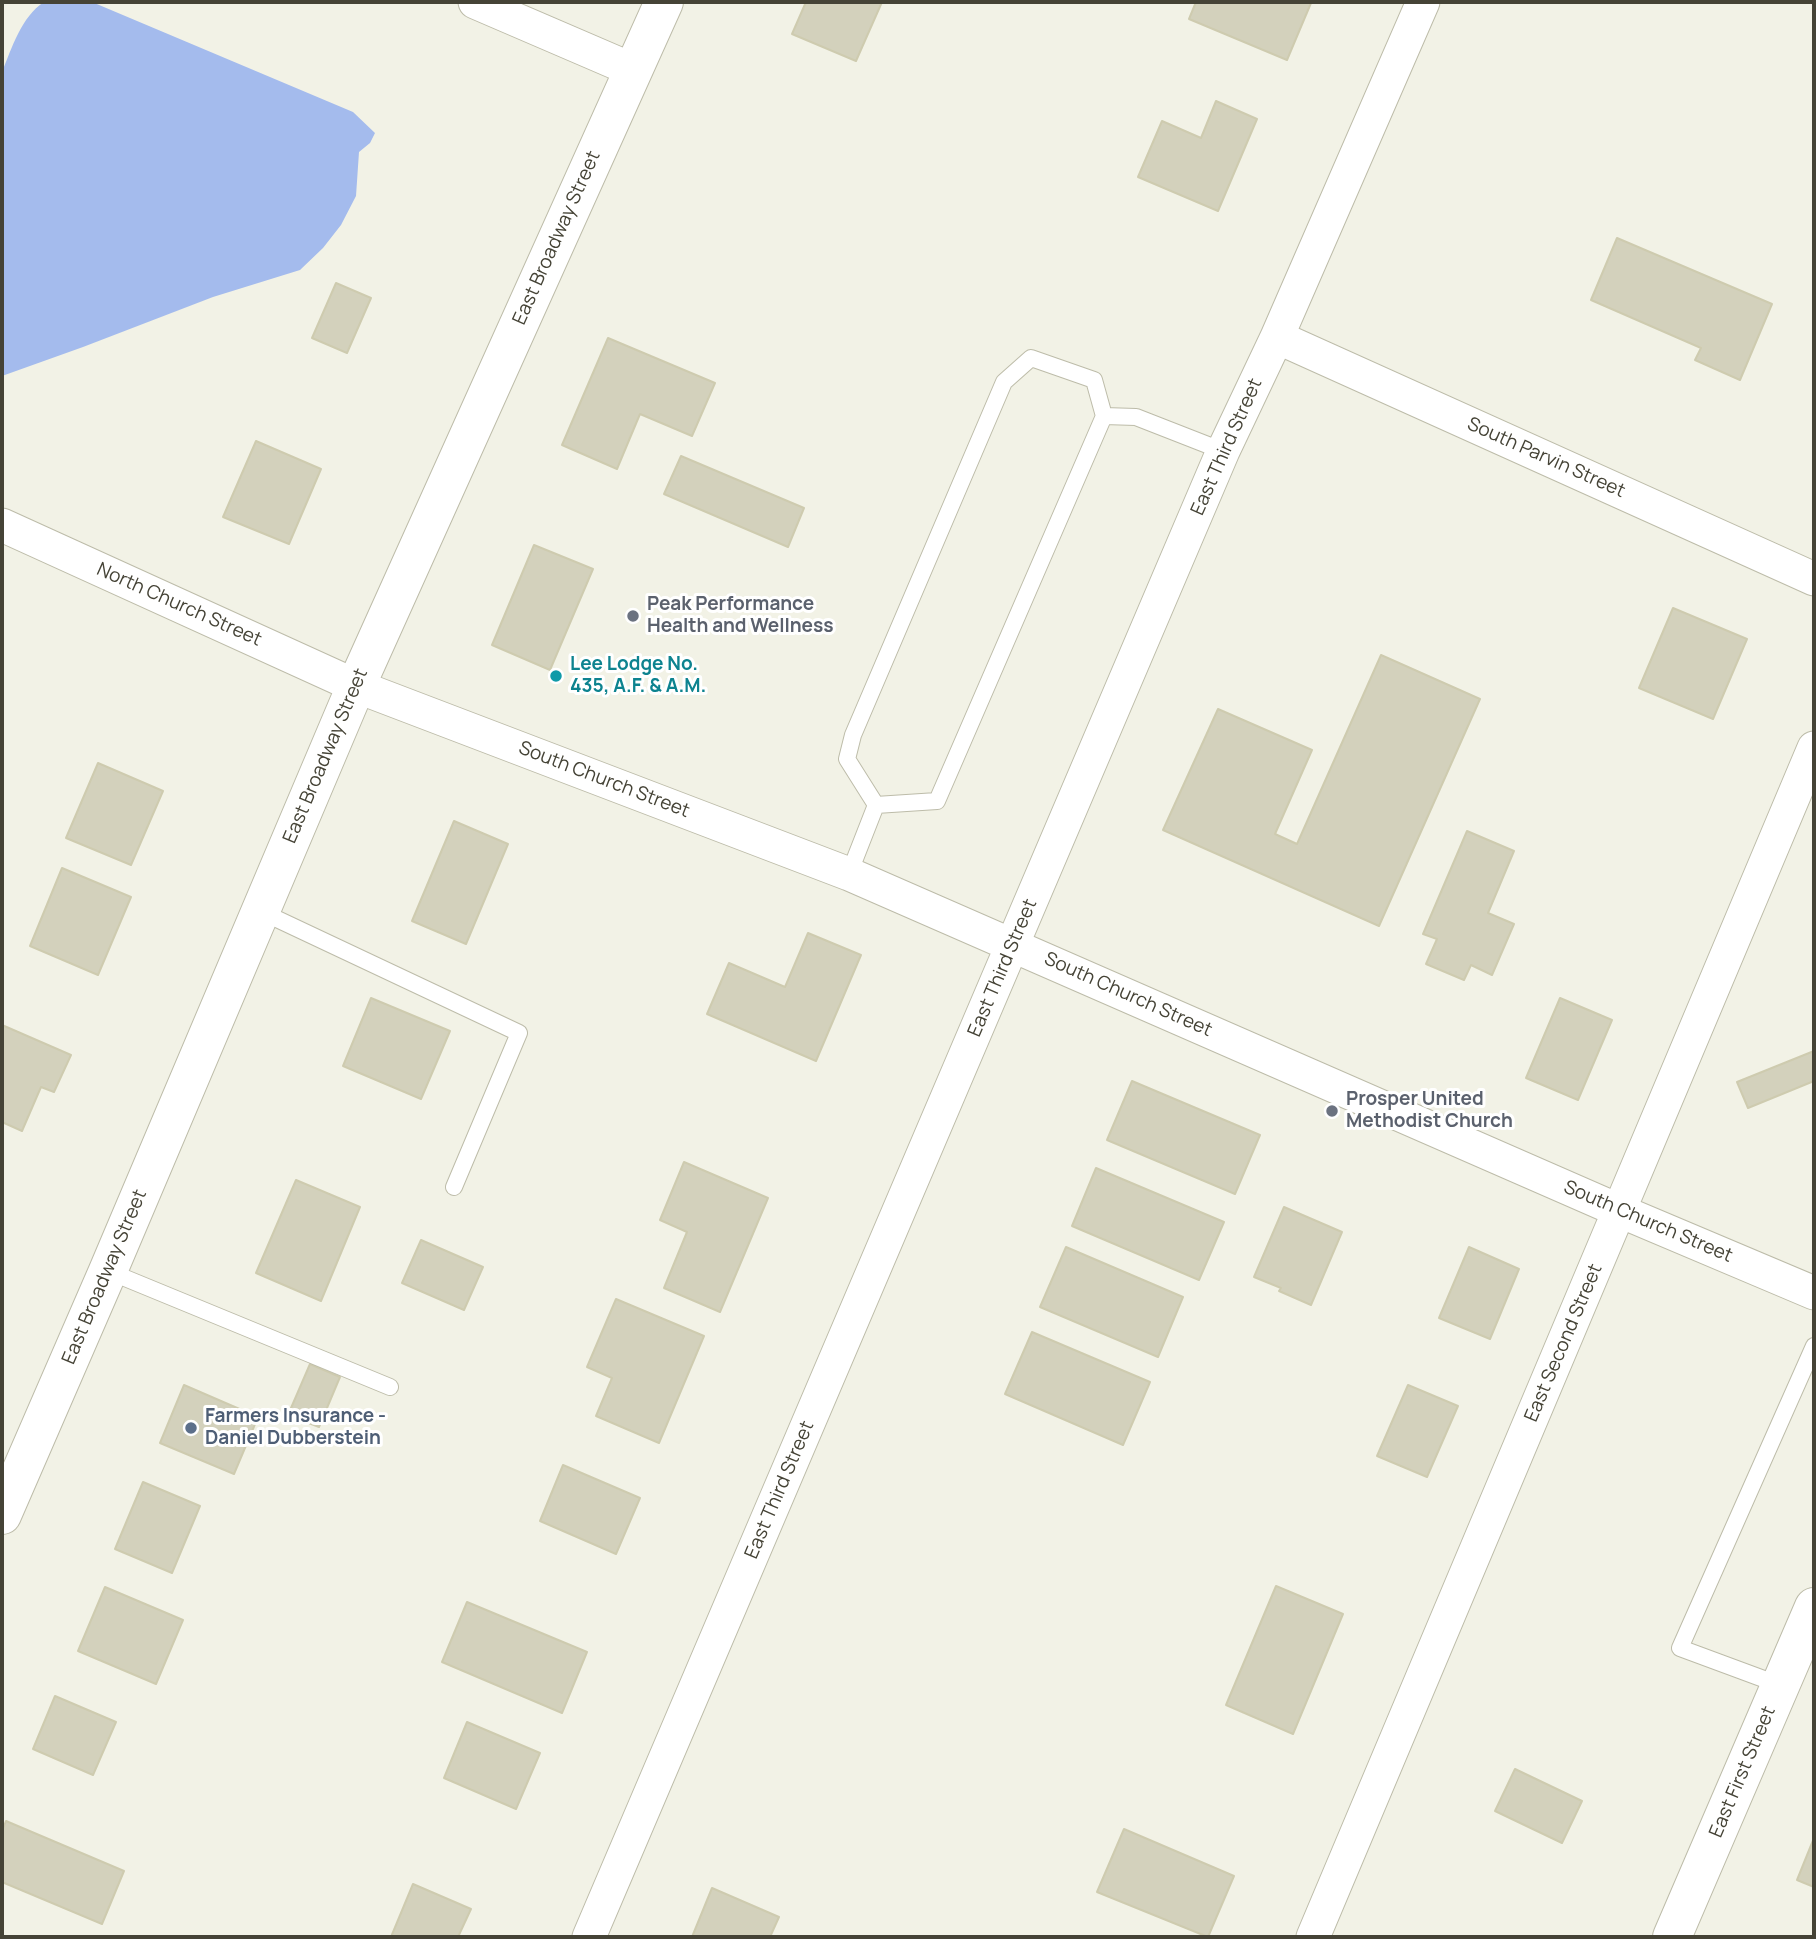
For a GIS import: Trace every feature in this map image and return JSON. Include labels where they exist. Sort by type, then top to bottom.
[{"type":"street","points":[[475,2],[633,70]]},
{"type":"street","name":"East Broadway Street","points":[[2,1515],[356,686],[664,2]]},
{"type":"street","name":"East Third Street","points":[[589,1937],[1223,451],[1277,337],[1423,2]]},
{"type":"street","name":"South Parvin Street","points":[[1277,337],[1814,579]]},
{"type":"street","name":"North Church Street","points":[[2,524],[356,686]]},
{"type":"street","name":"South Church Street","points":[[356,686],[849,874],[1814,1293]]},
{"type":"street","name":"East Second Street","points":[[1313,1937],[1814,748]]},
{"type":"street","name":"East First Street","points":[[1672,1937],[1814,1607]]},
{"type":"lane","points":[[1031,358],[1094,380],[1104,416],[937,801],[876,805],[847,759],[853,735],[1004,382],[1031,358]]},
{"type":"lane","points":[[1104,416],[1136,418],[1223,451]]},
{"type":"lane","points":[[849,874],[876,805]]},
{"type":"lane","points":[[260,911],[519,1032],[454,1187]]},
{"type":"lane","points":[[108,1271],[390,1387]]},
{"type":"lane","points":[[1780,1685],[1680,1648],[1814,1346]]},
{"type":"water","points":[[44,2],[92,2],[353,112],[375,133],[370,143],[359,152],[356,196],[341,225],[323,248],[300,270],[213,297],[2,376],[2,72],[23,24]]},
{"type":"building","points":[[806,2],[882,2],[856,61],[792,34]]},
{"type":"building","points":[[1196,2],[1311,3],[1287,60],[1189,19]]},
{"type":"building","points":[[1216,101],[1257,119],[1218,211],[1138,177],[1162,121],[1201,138]]},
{"type":"building","points":[[1617,238],[1772,304],[1740,380],[1695,360],[1701,348],[1591,300]]},
{"type":"building","points":[[336,283],[371,298],[347,353],[312,338]]},
{"type":"building","points":[[608,338],[715,383],[692,436],[640,414],[617,469],[562,445]]},
{"type":"building","points":[[256,441],[321,469],[289,544],[223,517]]},
{"type":"building","points":[[681,456],[804,508],[788,547],[664,494]]},
{"type":"building","points":[[534,545],[593,569],[550,670],[492,645]]},
{"type":"building","points":[[1673,608],[1747,639],[1713,719],[1639,688]]},
{"type":"building","points":[[1381,655],[1480,699],[1379,926],[1163,830],[1218,709],[1312,750],[1275,834],[1297,844]]},
{"type":"building","points":[[98,763],[163,791],[131,865],[66,838]]},
{"type":"building","points":[[454,821],[508,844],[466,944],[412,921]]},
{"type":"building","points":[[1467,831],[1514,851],[1488,913],[1514,924],[1492,975],[1471,965],[1464,980],[1426,964],[1437,939],[1423,934]]},
{"type":"building","points":[[62,868],[131,897],[98,975],[30,946]]},
{"type":"building","points":[[808,933],[861,955],[816,1061],[707,1014],[729,963],[785,987]]},
{"type":"building","points":[[371,998],[450,1031],[421,1099],[343,1066]]},
{"type":"building","points":[[1560,998],[1612,1020],[1578,1100],[1526,1078]]},
{"type":"building","points":[[2,1025],[71,1055],[54,1092],[41,1087],[22,1131],[2,1122]]},
{"type":"building","points":[[1814,1051],[1814,1081],[1748,1108],[1737,1082]]},
{"type":"building","points":[[1132,1081],[1260,1135],[1235,1194],[1107,1140]]},
{"type":"building","points":[[684,1162],[768,1198],[720,1312],[664,1288],[687,1232],[660,1220]]},
{"type":"building","points":[[1096,1168],[1224,1222],[1199,1280],[1072,1226]]},
{"type":"building","points":[[296,1180],[360,1207],[321,1301],[256,1273]]},
{"type":"building","points":[[1284,1207],[1342,1232],[1311,1305],[1254,1277]]},
{"type":"building","points":[[421,1240],[483,1267],[464,1310],[402,1283]]},
{"type":"building","points":[[1066,1247],[1183,1297],[1158,1357],[1040,1307]]},
{"type":"building","points":[[1469,1247],[1519,1269],[1490,1339],[1439,1318]]},
{"type":"building","points":[[616,1299],[704,1336],[659,1443],[596,1416],[612,1378],[587,1367]]},
{"type":"building","points":[[1032,1332],[1150,1382],[1123,1445],[1005,1394]]},
{"type":"building","points":[[310,1364],[340,1377],[319,1427],[288,1415]]},
{"type":"building","points":[[184,1385],[258,1417],[234,1474],[160,1443]]},
{"type":"building","points":[[1408,1385],[1458,1406],[1427,1477],[1377,1456]]},
{"type":"building","points":[[563,1465],[640,1498],[616,1554],[540,1521]]},
{"type":"building","points":[[143,1482],[200,1506],[172,1573],[115,1549]]},
{"type":"building","points":[[1276,1586],[1343,1614],[1293,1734],[1226,1705]]},
{"type":"building","points":[[105,1587],[183,1620],[156,1684],[78,1651]]},
{"type":"building","points":[[467,1602],[587,1652],[562,1713],[442,1662]]},
{"type":"building","points":[[55,1696],[116,1722],[93,1775],[33,1749]]},
{"type":"building","points":[[467,1722],[540,1753],[516,1809],[444,1778]]},
{"type":"building","points":[[1515,1769],[1582,1801],[1562,1843],[1495,1811]]},
{"type":"building","points":[[6,1821],[124,1871],[102,1924],[2,1882],[2,1831]]},
{"type":"building","points":[[1124,1829],[1234,1876],[1208,1937],[1097,1892]]},
{"type":"building","points":[[1814,1838],[1814,1887],[1797,1880]]},
{"type":"building","points":[[413,1884],[471,1909],[458,1937],[391,1937]]},
{"type":"building","points":[[712,1888],[779,1917],[770,1937],[692,1937]]},
{"type":"place","name":"Peak Performance Health and Wellness","points":[[633,616]]},
{"type":"place","name":"Lee Lodge No. 435, A.F. & A.M.","points":[[556,676]]},
{"type":"place","name":"Prosper United Methodist Church","points":[[1332,1111]]},
{"type":"place","name":"Farmers Insurance - Daniel Dubberstein","points":[[191,1428]]}]
